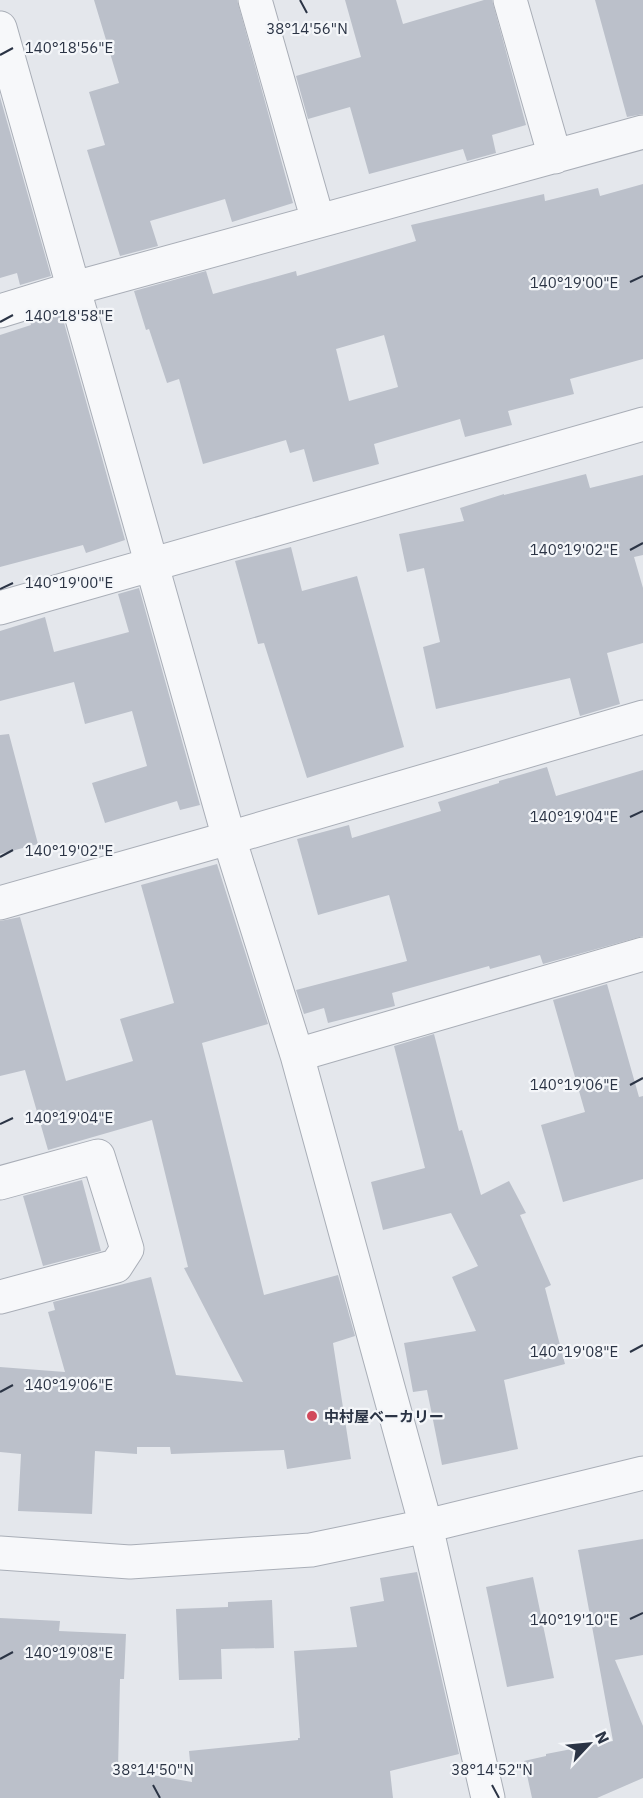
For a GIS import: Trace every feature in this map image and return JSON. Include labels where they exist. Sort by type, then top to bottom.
[{"type":"street","points":[[255,0],[318,221]]},
{"type":"street","points":[[510,0],[555,157]]},
{"type":"street","points":[[0,28],[229,838],[297,1055],[426,1526],[488,1798]]},
{"type":"street","points":[[0,311],[75,288],[643,132]]},
{"type":"street","points":[[0,608],[643,424]]},
{"type":"street","points":[[0,903],[643,717]]},
{"type":"street","points":[[297,1055],[643,954]]},
{"type":"street","points":[[0,1183],[98,1156],[127,1249],[116,1266],[0,1297]]},
{"type":"street","points":[[0,1553],[130,1562],[311,1550],[426,1526],[643,1473]]},
{"type":"building","points":[[94,0],[237,0],[293,203],[232,222],[225,199],[150,221],[158,246],[120,256],[87,150],[105,145],[89,92],[119,83]]},
{"type":"building","points":[[345,0],[396,0],[403,24],[484,0],[492,0],[526,125],[492,135],[496,153],[467,161],[463,149],[369,174],[350,107],[308,119],[296,76],[361,57]]},
{"type":"building","points":[[595,0],[643,0],[643,114],[627,117]]},
{"type":"building","points":[[0,97],[51,276],[20,285],[17,273],[0,278]]},
{"type":"building","points":[[643,184],[643,359],[570,379],[574,394],[508,411],[512,425],[465,437],[460,419],[374,444],[379,464],[313,482],[304,449],[290,453],[286,440],[203,464],[179,379],[167,383],[149,329],[146,330],[134,291],[206,271],[213,294],[296,271],[297,276],[416,241],[411,225],[544,194],[545,201],[598,188],[600,196]],"holes":[[[384,335],[398,387],[349,401],[336,349]]]},
{"type":"building","points":[[61,312],[125,540],[86,553],[83,545],[0,567],[0,335],[31,325],[30,321]]},
{"type":"building","points":[[586,474],[590,488],[643,475],[643,555],[634,557],[643,588],[643,643],[607,653],[620,704],[580,716],[570,678],[436,709],[423,647],[440,642],[424,568],[407,572],[399,534],[464,521],[460,508],[504,494]]},
{"type":"building","points":[[291,547],[302,591],[357,576],[404,747],[307,778],[264,643],[258,644],[235,561]]},
{"type":"building","points":[[139,588],[200,805],[180,810],[177,801],[105,823],[92,783],[147,766],[132,711],[85,724],[74,682],[0,701],[0,631],[45,617],[54,652],[129,632],[118,594]]},
{"type":"building","points":[[9,734],[38,844],[0,854],[0,735]]},
{"type":"building","points":[[547,767],[556,796],[643,770],[643,936],[543,964],[540,955],[490,969],[489,966],[392,993],[395,1006],[328,1023],[324,1008],[304,1014],[296,990],[407,961],[389,895],[318,915],[297,839],[349,825],[352,838],[441,811],[438,802]]},
{"type":"building","points":[[217,864],[268,1024],[202,1043],[264,1295],[338,1275],[355,1336],[333,1343],[351,1459],[287,1469],[284,1450],[171,1454],[170,1447],[137,1447],[137,1454],[95,1451],[92,1514],[18,1511],[21,1454],[0,1452],[0,1367],[65,1372],[48,1312],[55,1310],[53,1302],[151,1277],[176,1375],[243,1382],[184,1268],[188,1267],[152,1120],[48,1150],[25,1070],[0,1076],[0,921],[20,917],[66,1081],[133,1061],[120,1019],[174,1003],[141,885]]},
{"type":"building","points":[[607,984],[639,1097],[643,1096],[643,1179],[563,1202],[541,1125],[585,1112],[553,1000]]},
{"type":"building","points":[[434,1034],[459,1131],[462,1130],[481,1195],[509,1181],[526,1213],[520,1215],[551,1285],[545,1288],[565,1364],[504,1380],[518,1449],[442,1465],[427,1390],[413,1392],[404,1343],[476,1331],[452,1277],[478,1266],[451,1213],[383,1230],[371,1182],[425,1168],[394,1046]]},
{"type":"building","points":[[82,1180],[101,1251],[43,1266],[23,1196]]},
{"type":"building","points":[[643,1539],[643,1655],[615,1660],[643,1726],[643,1778],[597,1798],[532,1798],[524,1761],[546,1756],[546,1754],[613,1741],[578,1550]]},
{"type":"building","points":[[417,1572],[459,1754],[390,1771],[393,1798],[0,1798],[0,1618],[60,1621],[59,1631],[126,1634],[124,1679],[120,1679],[118,1769],[192,1782],[189,1751],[298,1740],[300,1738],[294,1651],[357,1647],[350,1607],[384,1601],[380,1578]]},
{"type":"building","points":[[533,1577],[554,1678],[507,1687],[486,1587]]},
{"type":"building","points":[[272,1600],[274,1648],[221,1649],[222,1679],[179,1680],[176,1609],[228,1607],[228,1602]]},
{"type":"place","name":"中村屋ベーカリー","points":[[312,1416]]}]
